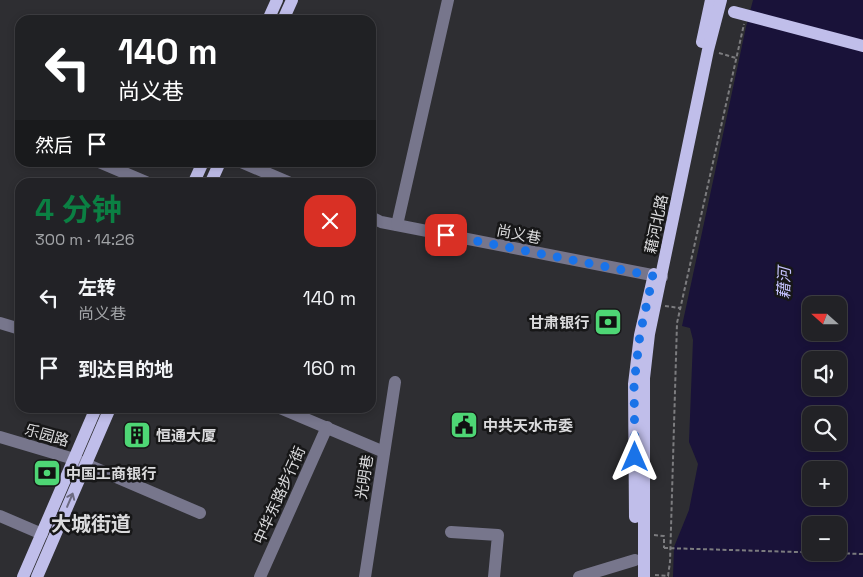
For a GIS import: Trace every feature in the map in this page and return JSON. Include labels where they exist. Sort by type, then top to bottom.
[{"type":"main road","points":[[270,15],[276,0]]},
{"type":"main road","points":[[285,15],[292,0]]},
{"type":"main road","points":[[712,2],[740,14],[863,46]]},
{"type":"main road","name":"藉河北路","points":[[647,576],[635,560],[634,384],[640,334],[658,277],[708,50],[712,2]]},
{"type":"main road","name":"藉河北路","points":[[647,576],[644,378],[649,334],[656,304],[658,277],[712,2]]},
{"type":"main road","points":[[37,577],[80,462],[95,413]]},
{"type":"main road","points":[[23,577],[42,534],[107,413]]},
{"type":"street","points":[[397,225],[448,0]]},
{"type":"street","points":[[111,167],[137,178]]},
{"type":"street","points":[[253,167],[279,178]]},
{"type":"street","name":"尚义巷","points":[[376,219],[397,225],[658,277]]},
{"type":"street","points":[[0,323],[15,328]]},
{"type":"street","name":"光明巷","points":[[365,577],[395,382]]},
{"type":"street","points":[[292,413],[384,452]]},
{"type":"street","name":"中华东路步行街","points":[[260,577],[327,427]]},
{"type":"street","name":"乐园路","points":[[0,436],[80,462],[200,513]]},
{"type":"street","points":[[0,516],[42,534]]},
{"type":"street","points":[[451,532],[498,535],[494,577]]},
{"type":"street","points":[[581,577],[635,560]]},
{"type":"path","points":[[647,576],[668,576],[670,562],[677,323],[736,58],[740,14]]},
{"type":"path","points":[[708,50],[736,58]]},
{"type":"path","points":[[656,304],[680,308]]},
{"type":"path","points":[[664,536],[664,548],[863,554]]},
{"type":"water","name":"藉河","points":[[753,0],[863,0],[863,577],[673,577],[674,547],[689,510],[698,464],[689,442],[693,340],[690,328],[682,326]]},
{"type":"place","name":"甘肃银行","points":[[608,322]]},
{"type":"place","name":"中共天水市委","points":[[464,425]]},
{"type":"place","name":"恒通大厦","points":[[137,435]]},
{"type":"place","name":"中国工商银行","points":[[47,473]]},
{"type":"district","name":"大城街道","points":[[91,524]]},
{"type":"route","points":[[446,235],[653,276],[640,334],[634,384],[636,418],[635,457]]}]
